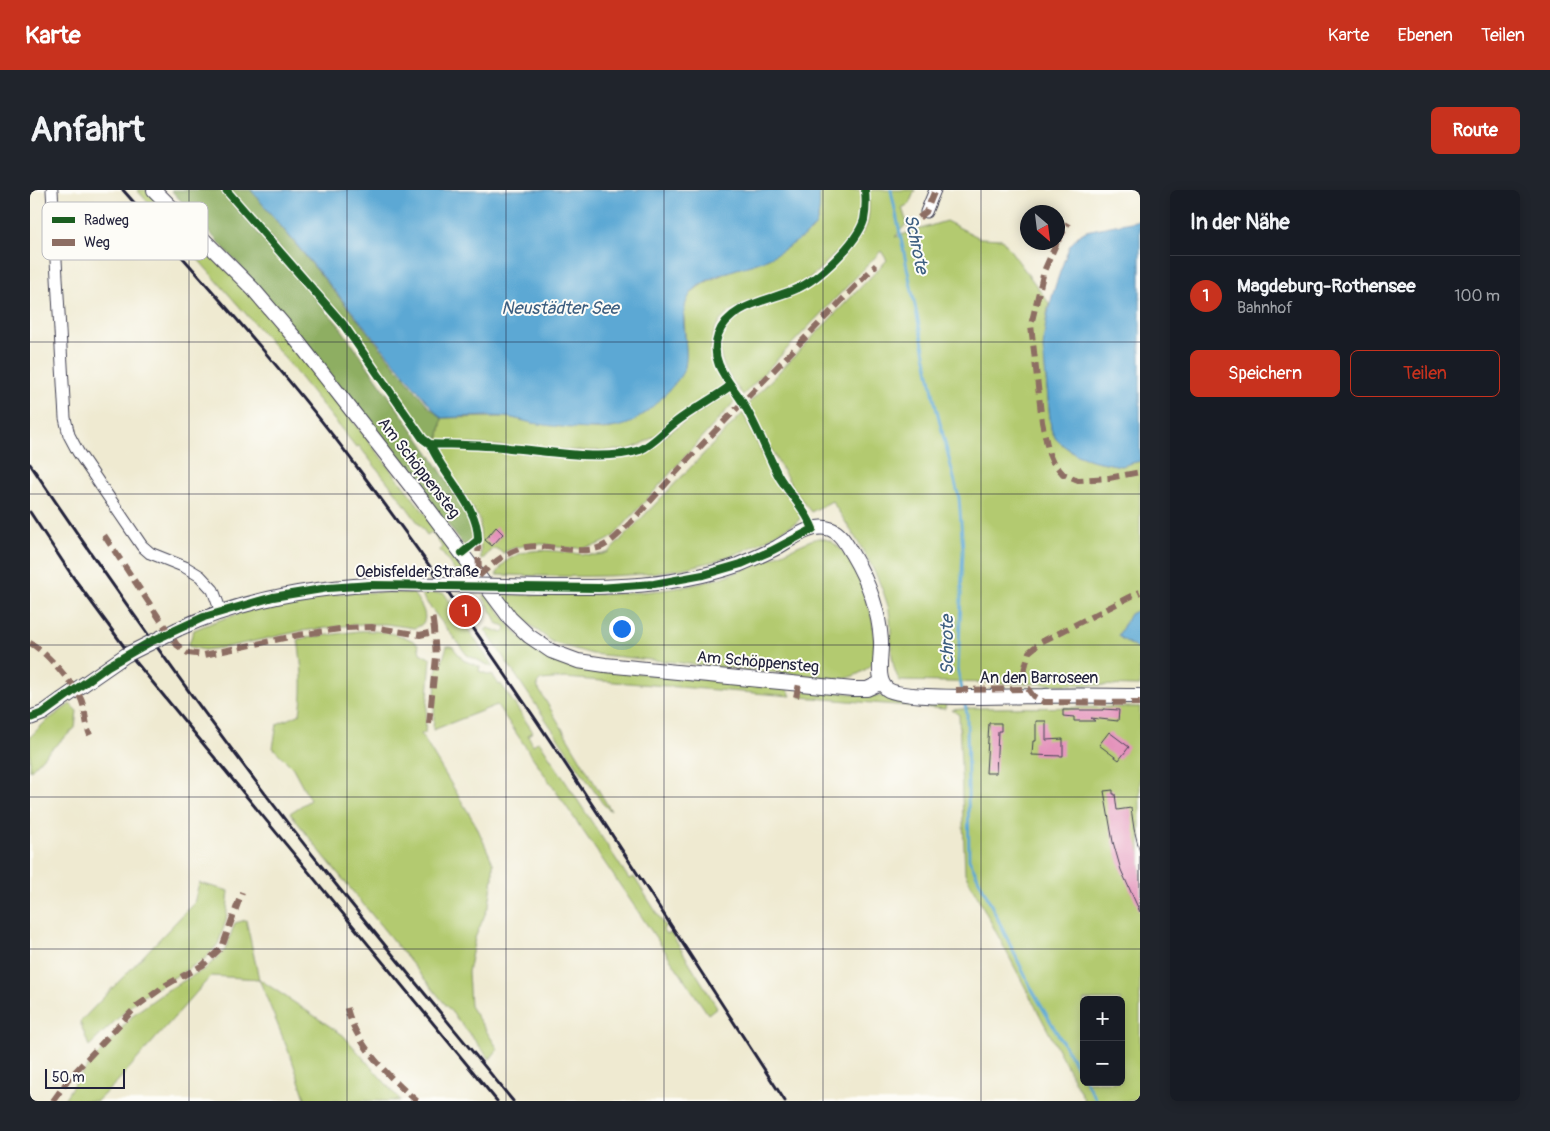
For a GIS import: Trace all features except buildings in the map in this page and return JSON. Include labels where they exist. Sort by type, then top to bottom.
[{"type":"street","name":"Am Schöppensteg","points":[[154,190],[166,202]]},
{"type":"street","points":[[926,212],[935,190]]},
{"type":"street","name":"Am Schöppensteg","points":[[208,245],[252,289],[295,338],[427,507],[500,606],[536,642],[551,651],[571,658],[605,665],[867,689],[882,682]]},
{"type":"street","points":[[56,260],[65,418],[69,435],[78,452],[142,546],[150,553],[185,567],[200,576],[212,588],[220,612]]},
{"type":"street","name":"Oebisfelder Straße","points":[[30,718],[44,713],[120,659],[178,629],[220,612],[265,599],[300,592],[349,586],[392,584],[628,587],[703,575],[741,564],[813,529],[830,529],[839,534],[862,572],[873,596],[880,630],[882,682]]},
{"type":"street","name":"An den Barroseen","points":[[882,682],[888,690],[896,692],[956,696],[1140,696]]},
{"type":"green space","points":[[137,190],[147,190],[158,202],[148,202]]},
{"type":"green space","points":[[171,190],[220,190],[338,324],[429,453],[472,520],[475,538],[471,543],[464,546],[419,486],[401,457],[393,454],[262,290],[208,231],[208,202],[182,202]]},
{"type":"green space","points":[[229,190],[251,190],[430,408],[442,418],[438,441],[426,436],[349,327]]},
{"type":"green space","points":[[819,190],[861,190],[860,217],[855,230],[838,251],[809,278],[740,306],[720,321],[714,332],[711,355],[724,386],[655,436],[628,450],[584,451],[438,442],[442,418],[508,417],[540,424],[604,430],[630,423],[655,403],[677,381],[685,367],[684,316],[686,301],[690,295],[706,282],[733,270],[760,262],[812,231],[818,219]]},
{"type":"green space","points":[[868,190],[915,190],[909,204],[902,208],[907,223],[895,237],[946,221],[980,238],[1002,239],[1049,303],[1046,319],[1045,366],[1051,429],[1056,439],[1077,455],[1091,460],[1121,466],[1140,461],[1140,609],[1130,614],[1118,636],[1140,651],[1140,686],[900,681],[893,664],[888,606],[871,565],[832,501],[811,512],[785,474],[748,404],[887,260],[881,251],[743,395],[728,374],[720,352],[720,341],[723,331],[731,321],[744,313],[789,296],[811,285],[839,260],[857,240],[867,224],[869,212]]},
{"type":"green space","points":[[208,254],[239,282],[294,346],[473,575],[458,575],[440,550],[442,547],[432,532],[427,535],[359,446],[356,447],[282,355],[199,260],[208,260]]},
{"type":"green space","points":[[728,393],[735,401],[614,536],[594,546],[580,548],[536,544],[526,545],[503,553],[497,549],[492,549],[481,561],[480,520],[435,450],[451,447],[578,457],[638,455],[648,450],[648,447]]},
{"type":"green space","points":[[743,413],[766,462],[802,516],[797,522],[743,551],[683,568],[621,575],[496,575],[509,560],[531,551],[542,550],[586,555],[609,552]]},
{"type":"green space","points":[[819,538],[830,541],[840,548],[848,559],[862,586],[873,624],[874,663],[860,673],[843,679],[592,654],[554,643],[530,625],[503,595],[616,594],[683,587],[733,574]]},
{"type":"green space","points":[[355,592],[413,593],[424,612],[424,622],[414,628],[386,624],[362,624],[301,631],[204,650],[188,646],[194,630],[213,622],[273,605],[313,597]]},
{"type":"green space","points":[[422,593],[444,593],[492,667],[467,655],[424,599]]},
{"type":"green space","points":[[482,595],[487,595],[512,628],[527,643],[546,655],[575,667],[786,687],[791,696],[565,678],[541,680],[537,684],[538,688],[611,811],[603,804],[485,630],[488,628],[503,633],[506,630],[505,626],[496,623],[496,619]]},
{"type":"green space","points":[[359,631],[382,632],[405,637],[418,644],[420,653],[431,659],[425,733],[421,734],[476,825],[493,863],[489,905],[475,938],[468,972],[470,1006],[498,1049],[490,1059],[290,813],[310,800],[293,768],[273,748],[277,724],[300,714],[302,676],[298,639]]},
{"type":"green space","points":[[447,646],[452,646],[463,660],[480,667],[479,671],[492,674],[499,685],[501,684],[533,732],[528,735],[533,745],[539,741],[629,879],[634,877],[665,926],[663,930],[666,934],[671,933],[717,1007],[708,1014],[497,705],[433,730],[437,665],[442,662]]},
{"type":"green space","points":[[807,689],[946,703],[945,709],[800,697]]},
{"type":"green space","points":[[70,704],[77,711],[75,728],[30,771],[30,737],[44,723]]},
{"type":"green space","points":[[1140,707],[1140,1101],[1085,1101],[965,873],[959,715],[952,710],[973,708]]},
{"type":"green space","points":[[199,883],[229,891],[226,921],[218,944],[206,958],[137,1000],[89,1046],[80,1022],[194,903]]},
{"type":"green space","points":[[246,920],[259,979],[211,976],[117,1082],[97,1101],[63,1101],[77,1079],[134,1014],[166,991],[206,968],[225,950],[235,923]]},
{"type":"green space","points":[[259,979],[343,1035],[401,1101],[306,1101],[292,1060]]},
{"type":"water","name":"Neustädter See","points":[[251,190],[819,190],[820,203],[816,224],[813,229],[786,249],[760,262],[712,278],[697,287],[690,295],[685,305],[684,314],[685,367],[676,382],[661,398],[644,414],[630,423],[608,428],[582,429],[532,423],[506,417],[442,418],[439,416]]},
{"type":"water","points":[[1140,220],[1140,461],[1121,466],[1077,455],[1056,439],[1051,429],[1043,349],[1044,335],[1056,285],[1069,247],[1078,236],[1086,231]]},
{"type":"water","points":[[1140,609],[1140,651],[1118,636],[1130,614]]},
{"type":"waterway","name":"Schrote","points":[[891,190],[936,407],[959,498],[963,549],[958,671],[963,694]]},
{"type":"waterway","name":"Schrote","points":[[964,700],[967,714],[969,859],[1031,988],[1080,1072]]},
{"type":"waterway","name":"Schrote","points":[[1088,1086],[1097,1101]]},
{"type":"railway","points":[[123,190],[134,202]]},
{"type":"railway","points":[[184,260],[304,399],[416,547],[525,703],[785,1101]]},
{"type":"railway","points":[[30,464],[139,622],[252,776],[353,905],[513,1101]]},
{"type":"railway","points":[[30,512],[73,577],[131,656],[497,1101]]},
{"type":"marked path","points":[[905,229],[926,212],[935,190]]},
{"type":"marked path","points":[[1065,228],[1068,223]]},
{"type":"marked path","points":[[1053,250],[1044,271],[1031,325],[1042,422],[1049,454],[1052,461],[1063,474],[1078,480],[1109,478],[1140,472]]},
{"type":"marked path","points":[[479,576],[501,558],[513,551],[526,547],[589,550],[599,548],[614,539],[688,459],[876,265]]},
{"type":"marked path","points":[[104,535],[177,645],[188,653],[204,655],[299,635],[346,628],[372,627],[420,635],[429,633],[434,629],[432,614]]},
{"type":"marked path","points":[[478,540],[479,576]]},
{"type":"marked path","points":[[1024,671],[1029,652],[1041,642],[1140,592]]},
{"type":"marked path","points":[[429,724],[436,657],[434,629]]},
{"type":"marked path","points":[[30,643],[50,659],[80,697],[90,735]]},
{"type":"marked path","points":[[796,697],[799,684]]},
{"type":"marked path","points":[[956,690],[1028,689],[1033,696],[1044,702],[1140,703]]},
{"type":"marked path","points":[[53,1101],[71,1076],[137,1006],[166,985],[203,965],[222,947],[242,892]]},
{"type":"marked path","points":[[347,1008],[358,1034],[375,1059],[417,1101]]},
{"type":"cycle path","points":[[226,190],[343,324],[423,439],[430,444],[490,446],[576,455],[626,453],[640,450],[650,444],[683,417],[730,386]]},
{"type":"cycle path","points":[[30,718],[43,713],[108,666],[150,642],[204,617],[273,597],[328,588],[371,585],[599,588],[654,584],[703,575],[741,564],[813,529],[806,514],[782,482],[748,412],[722,372],[718,364],[716,345],[723,325],[731,316],[751,305],[796,289],[815,278],[836,260],[854,239],[864,220],[865,190]]},
{"type":"cycle path","points":[[430,444],[443,468],[467,503],[477,527],[478,540],[462,553]]},
{"type":"place","name":"Magdeburg-Rothensee","points":[[465,611]]}]
